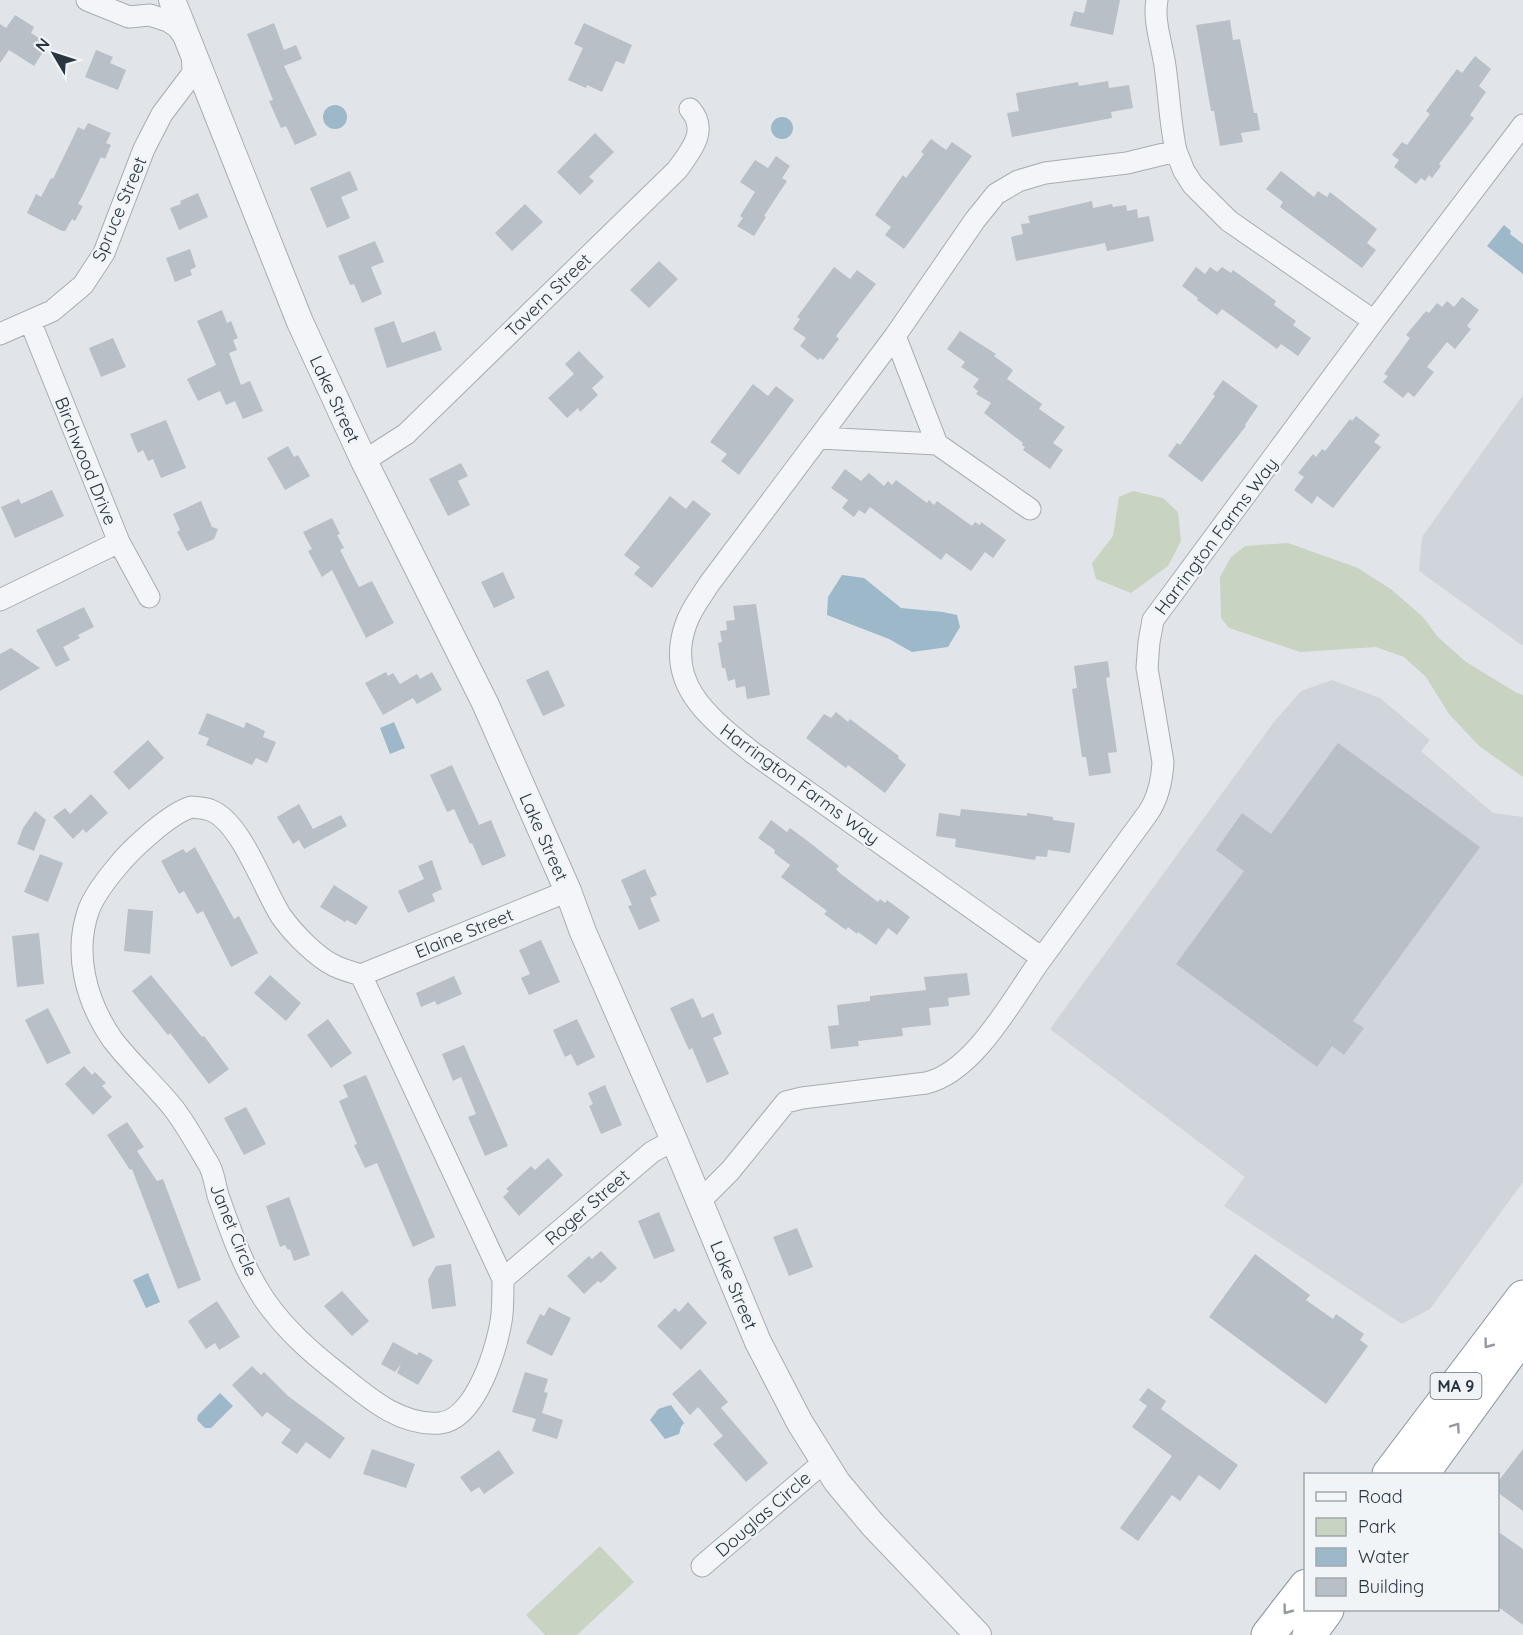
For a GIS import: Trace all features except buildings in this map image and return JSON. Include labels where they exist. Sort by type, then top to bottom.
[{"type":"highway","name":"MA 9","points":[[1390,1473],[1523,1297]]},
{"type":"highway","name":"MA 9","points":[[1423,1473],[1523,1335]]},
{"type":"highway","points":[[1268,1635],[1304,1587]]},
{"type":"highway","points":[[1309,1635],[1326,1611]]},
{"type":"street","points":[[87,0],[129,17],[150,15],[168,21],[177,27],[192,47]]},
{"type":"street","name":"Lake Street","points":[[172,0],[299,319],[364,461],[485,703],[568,891],[758,1342],[800,1423],[837,1482],[871,1523],[978,1635]]},
{"type":"street","points":[[1156,0],[1156,20],[1166,68],[1172,131],[1176,151],[1193,185],[1229,221],[1374,321]]},
{"type":"street","name":"Spruce Street","points":[[0,334],[52,311],[83,285],[104,253],[144,149],[162,114],[194,73],[192,47]]},
{"type":"street","name":"Tavern Street","points":[[364,461],[406,434],[677,170],[698,134],[698,117],[690,109]]},
{"type":"street","name":"Harrington Farms Way","points":[[700,1202],[730,1171],[786,1102],[935,1081],[951,1073],[969,1057],[990,1032],[1148,813],[1157,797],[1162,762],[1147,668],[1154,620],[1374,321],[1523,125]]},
{"type":"street","name":"Harrington Farms Way","points":[[1042,958],[753,753],[715,722],[686,685],[682,670],[681,648],[691,612],[709,584],[895,336],[975,220],[1002,189],[1045,172],[1127,163],[1176,151]]},
{"type":"street","name":"Birchwood Drive","points":[[30,321],[119,542],[148,597]]},
{"type":"street","points":[[895,336],[937,444]]},
{"type":"street","points":[[819,438],[937,444],[1030,509]]},
{"type":"street","points":[[0,600],[119,542]]},
{"type":"street","name":"Janet Circle","points":[[192,807],[209,809],[230,825],[261,874],[281,916],[302,941],[333,966],[361,975],[503,1280],[502,1315],[486,1375],[478,1390],[457,1416],[442,1423],[422,1422],[394,1414],[373,1401],[304,1346],[265,1300],[246,1267],[205,1158],[175,1111],[113,1039],[97,1013],[87,987],[82,961],[82,933],[90,907],[103,885],[135,847],[184,809],[192,807]]},
{"type":"street","name":"Elaine Street","points":[[361,975],[568,891]]},
{"type":"street","name":"Roger Street","points":[[503,1280],[652,1152],[674,1140]]},
{"type":"street","name":"Douglas Circle","points":[[702,1566],[824,1462]]},
{"type":"shaded area","points":[[1523,395],[1523,646],[1419,571],[1422,537]]},
{"type":"shaded area","points":[[1332,680],[1380,698],[1430,740],[1421,751],[1493,813],[1523,817],[1523,1182],[1430,1309],[1402,1324],[1224,1206],[1245,1177],[1050,1029],[1274,722],[1301,691]]},
{"type":"green space","points":[[1133,491],[1163,498],[1178,512],[1181,541],[1168,566],[1131,593],[1096,579],[1092,563],[1113,536],[1119,497]]},
{"type":"green space","points":[[1288,543],[1358,568],[1392,590],[1422,616],[1438,637],[1466,662],[1523,695],[1523,777],[1479,746],[1449,714],[1426,677],[1404,657],[1376,647],[1300,652],[1229,628],[1221,618],[1220,577],[1231,557],[1245,546]]},
{"type":"green space","points":[[600,1546],[634,1582],[577,1635],[545,1635],[526,1615]]},
{"type":"water","points":[[335,105],[343,109],[347,117],[343,125],[335,129],[327,125],[323,117],[327,109]]},
{"type":"water","points":[[782,117],[790,120],[793,128],[790,136],[782,139],[774,136],[771,128],[774,120]]},
{"type":"water","points":[[1504,225],[1511,231],[1510,234],[1523,244],[1523,274],[1487,246]]},
{"type":"water","points":[[842,575],[864,578],[901,608],[957,615],[960,627],[948,647],[912,652],[889,639],[827,615],[828,597]]},
{"type":"water","points":[[394,722],[405,748],[390,754],[380,728]]},
{"type":"water","points":[[148,1273],[160,1302],[146,1308],[133,1280]]},
{"type":"water","points":[[220,1393],[233,1406],[211,1428],[205,1428],[197,1420],[198,1415]]},
{"type":"water","points":[[671,1405],[684,1423],[679,1434],[665,1439],[650,1420],[658,1410]]}]
